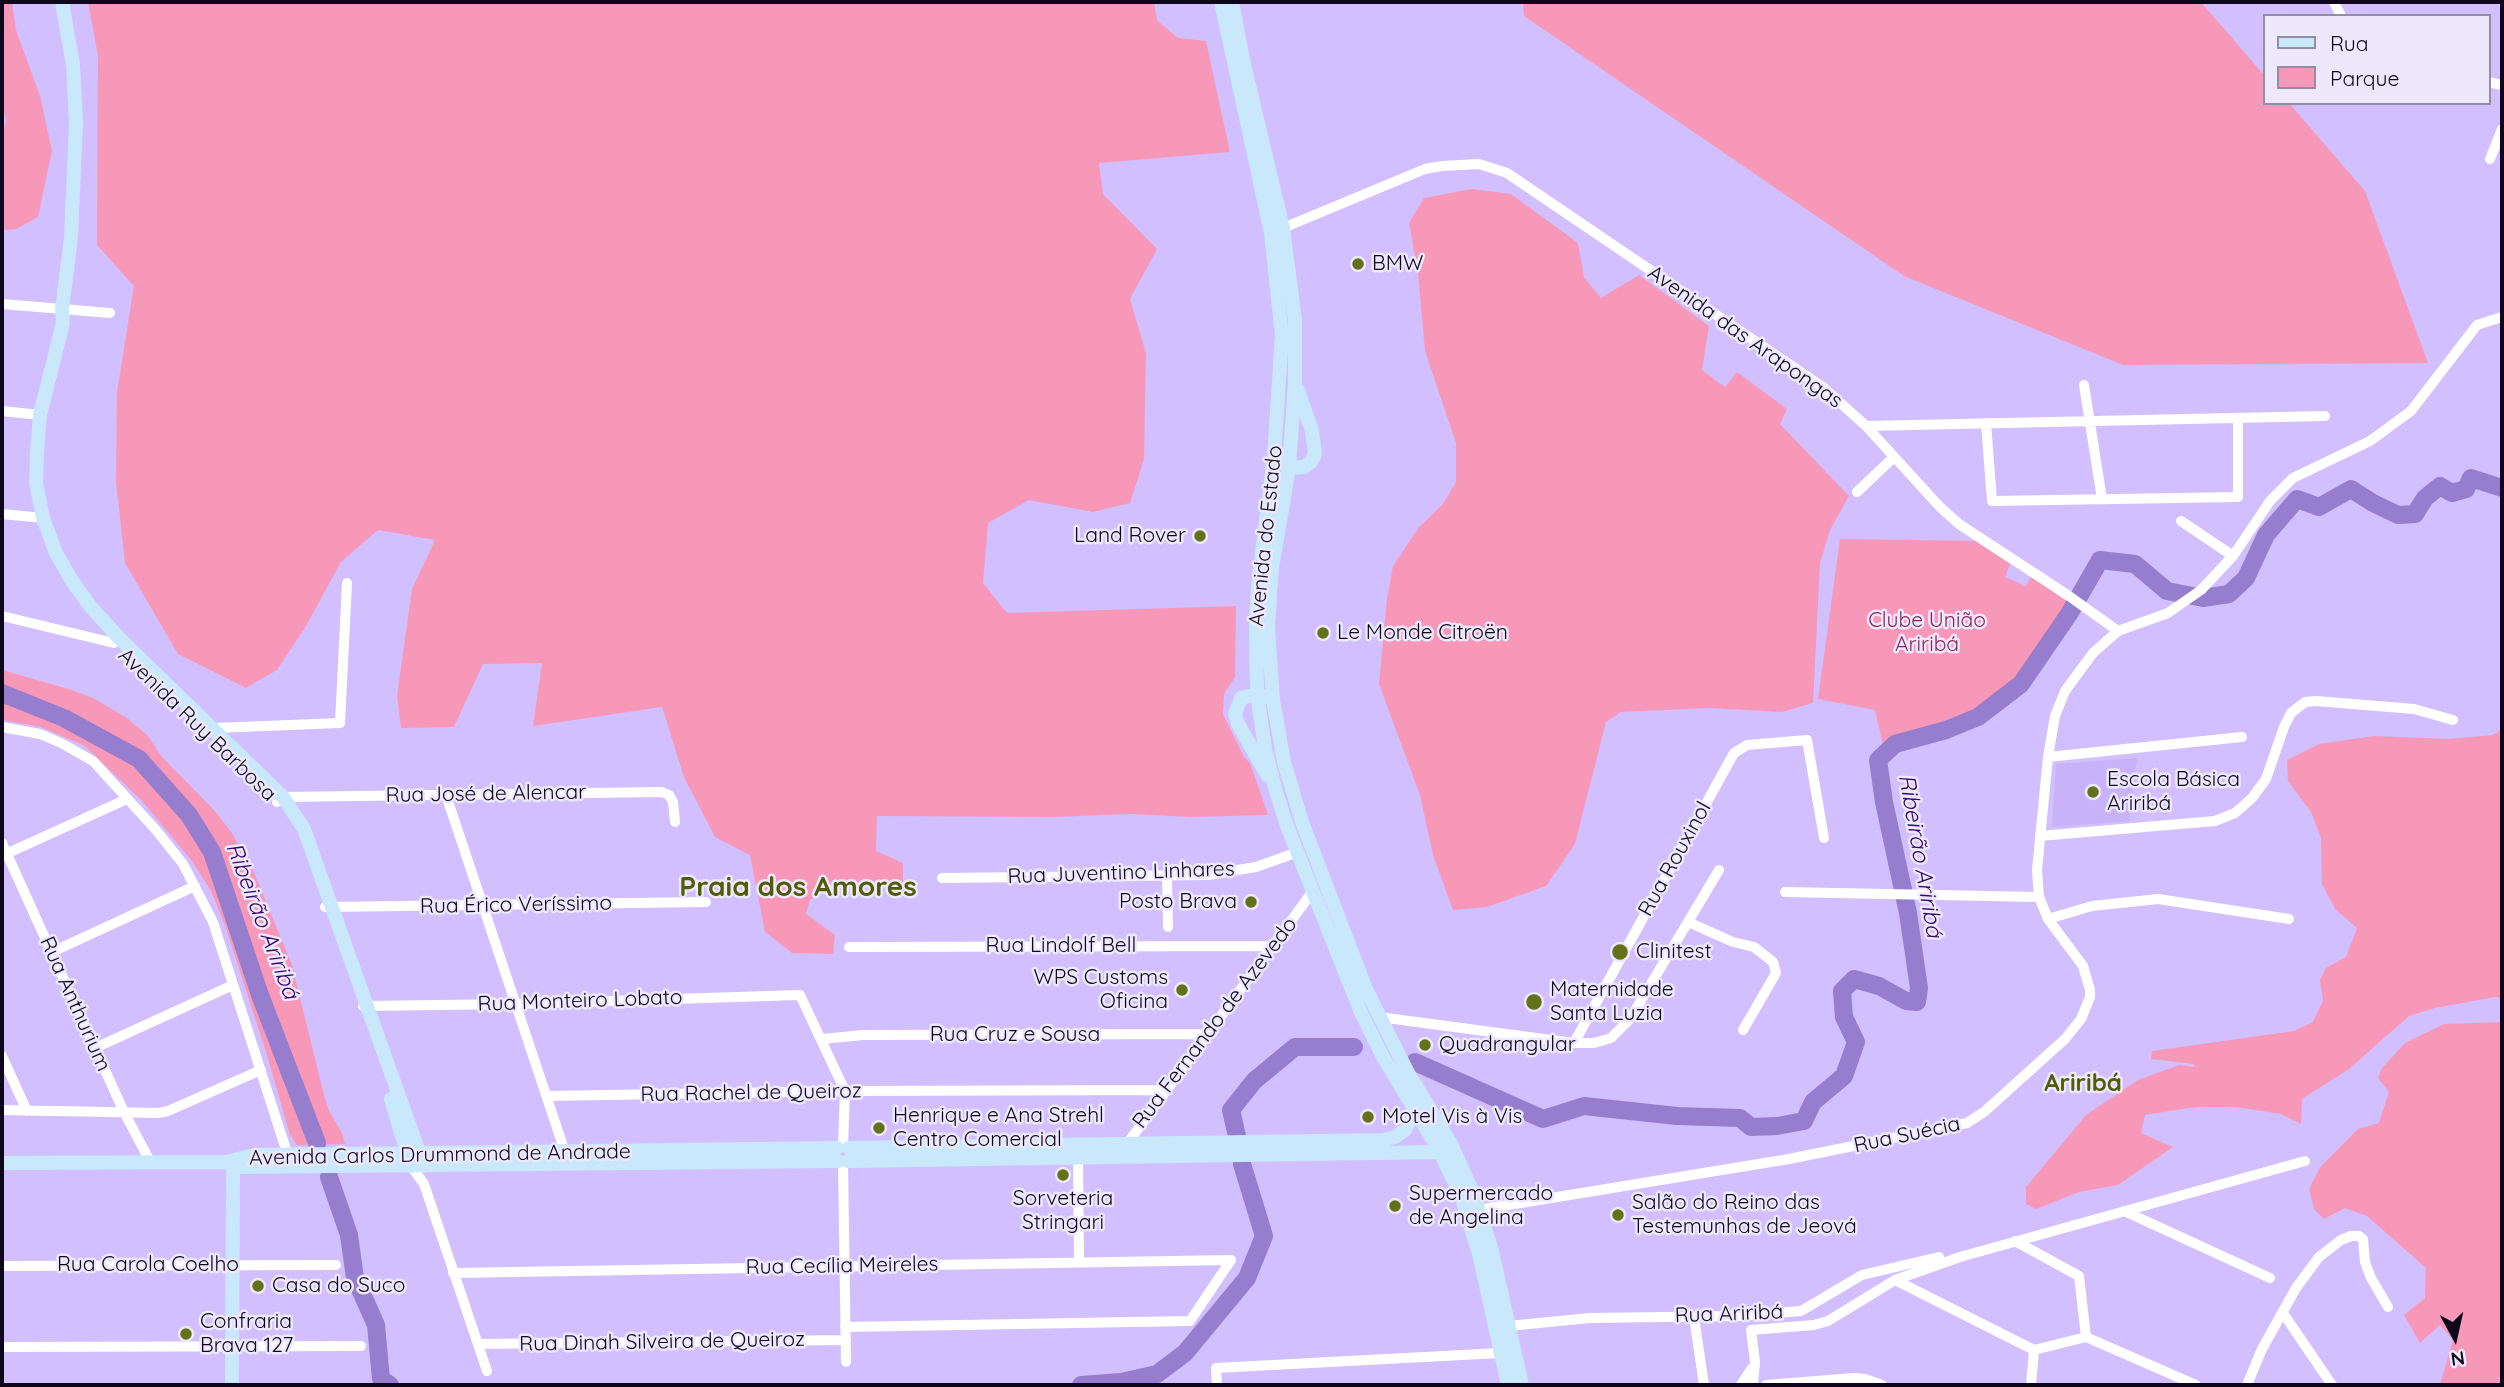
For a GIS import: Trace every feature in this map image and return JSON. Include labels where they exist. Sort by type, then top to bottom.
[{"type":"main road","name":"Avenida Ruy Barbosa","points":[[62,2],[74,65],[76,122],[69,263],[62,309],[54,321],[36,415],[28,484],[49,556],[84,612],[211,730],[280,800],[329,907],[416,1160]]},
{"type":"main road","name":"Avenida do Estado","points":[[1221,2],[1276,264],[1282,337],[1274,456],[1257,597],[1257,694],[1264,739],[1275,788],[1297,852],[1351,989],[1390,1053]]},
{"type":"main road","name":"Avenida do Estado","points":[[1232,2],[1283,228],[1295,320],[1295,382],[1289,468],[1270,587],[1268,650],[1273,701],[1284,762],[1302,822],[1356,965],[1379,1017],[1390,1053]]},
{"type":"main road","points":[[1274,456],[1289,468],[1304,467],[1311,462],[1315,454],[1311,431],[1295,382]]},
{"type":"main road","points":[[1273,701],[1257,694],[1241,698],[1235,714],[1238,724],[1275,788]]},
{"type":"main road","points":[[1390,1053],[1415,1110],[1440,1152],[1461,1196],[1473,1231],[1507,1385]]},
{"type":"main road","points":[[1390,1053],[1450,1142],[1478,1210],[1492,1251],[1522,1385]]},
{"type":"main road","points":[[1383,1147],[1405,1130],[1415,1110]]},
{"type":"main road","name":"Avenida Carlos Drummond de Andrade","points":[[2,1163],[304,1167],[416,1160],[1122,1150],[1383,1147],[1440,1152]]},
{"type":"main road","name":"Avenida Carlos Drummond de Andrade","points":[[229,1164],[254,1155],[416,1160]]},
{"type":"main road","points":[[229,1164],[232,1385]]},
{"type":"street","points":[[2490,159],[2502,129]]},
{"type":"street","name":"Avenida das Arapongas","points":[[1283,228],[1425,169],[1479,164],[1507,173],[1813,380],[1866,426],[1959,524],[2118,631]]},
{"type":"street","points":[[2,304],[110,313]]},
{"type":"street","points":[[2118,631],[2159,617],[2201,590],[2233,556],[2270,501],[2293,478],[2370,440],[2411,411],[2477,325],[2502,317]]},
{"type":"street","points":[[2084,385],[2102,499]]},
{"type":"street","points":[[2,411],[36,415]]},
{"type":"street","points":[[1866,426],[2325,416]]},
{"type":"street","points":[[1986,423],[1992,500],[2238,497],[2238,418]]},
{"type":"street","points":[[1857,492],[1894,457]]},
{"type":"street","points":[[2,514],[39,518]]},
{"type":"street","points":[[2180,521],[2233,556]]},
{"type":"street","points":[[211,730],[340,723],[347,583]]},
{"type":"street","points":[[2,616],[116,641]]},
{"type":"street","name":"Rua Suécia","points":[[1478,1210],[1802,1157],[1967,1123],[1984,1112],[2065,1039],[2081,1019],[2088,1004],[2090,990],[2087,974],[2048,919],[2039,897],[2037,870],[2048,757],[2055,716],[2065,691],[2093,653],[2118,631]]},
{"type":"street","points":[[2040,836],[2215,821],[2235,813],[2252,798],[2266,779],[2291,713],[2305,702],[2413,709],[2453,720]]},
{"type":"street","points":[[2,727],[40,734],[93,761],[172,849],[213,922],[286,1155],[292,1162],[304,1167]]},
{"type":"street","points":[[2048,757],[2242,737]]},
{"type":"street","name":"Rua Rouxinol","points":[[1574,1042],[1734,753],[1747,745],[1807,740],[1824,838]]},
{"type":"street","name":"Rua José de Alencar","points":[[280,800],[662,792],[669,795],[673,802],[676,822]]},
{"type":"street","points":[[446,795],[567,1158]]},
{"type":"street","points":[[5,848],[127,799]]},
{"type":"street","name":"Rua Anthurium","points":[[5,848],[124,1112],[151,1163]]},
{"type":"street","name":"Rua Juventino Linhares","points":[[942,878],[1233,872],[1297,852]]},
{"type":"street","points":[[2,876],[13,870]]},
{"type":"street","points":[[1379,1017],[1574,1042],[1604,1041],[1617,1034],[1630,1019],[1719,870]]},
{"type":"street","points":[[1167,875],[1168,927]]},
{"type":"street","points":[[52,952],[195,886]]},
{"type":"street","name":"Rua Fernando de Azevedo","points":[[1122,1150],[1313,891]]},
{"type":"street","points":[[1785,892],[2039,897]]},
{"type":"street","points":[[2048,919],[2092,906],[2158,899],[2289,919]]},
{"type":"street","name":"Rua Érico Veríssimo","points":[[329,907],[706,902]]},
{"type":"street","points":[[1688,922],[1733,942],[1754,947],[1773,962],[1776,972],[1743,1030]]},
{"type":"street","name":"Rua Lindolf Bell","points":[[849,947],[1273,946]]},
{"type":"street","points":[[95,1048],[233,985]]},
{"type":"street","name":"Rua Monteiro Lobato","points":[[364,1006],[800,995],[822,1039]]},
{"type":"street","name":"Rua Cruz e Sousa","points":[[822,1039],[863,1035],[1208,1034]]},
{"type":"street","points":[[822,1039],[845,1091],[843,1154],[846,1362]]},
{"type":"street","points":[[2,1056],[27,1111]]},
{"type":"street","points":[[2,1110],[168,1111],[261,1070]]},
{"type":"street","name":"Rua Rachel de Queiroz","points":[[547,1096],[845,1091],[1166,1090]]},
{"type":"street","points":[[1078,1151],[1079,1262]]},
{"type":"street","name":"Avenida Ruy Barbosa","points":[[416,1160],[487,1371]]},
{"type":"street","points":[[1753,1385],[1755,1362],[1751,1329],[1814,1325],[1828,1321],[1895,1280],[2015,1241],[2056,1232],[2305,1161]]},
{"type":"street","points":[[2124,1211],[2270,1278]]},
{"type":"street","points":[[2247,1385],[2262,1349],[2296,1288],[2319,1257],[2340,1240],[2359,1236],[2363,1240],[2365,1262],[2388,1307]]},
{"type":"street","points":[[2015,1241],[2079,1276],[2086,1337]]},
{"type":"street","name":"Rua Ariribá","points":[[1508,1326],[1590,1318],[1694,1317],[1801,1311],[1862,1275],[1939,1256]]},
{"type":"street","name":"Rua Cecília Meireles","points":[[453,1272],[1231,1260],[1190,1321],[845,1327]]},
{"type":"street","name":"Rua Carola Coelho","points":[[2,1266],[336,1265]]},
{"type":"street","points":[[1895,1280],[2034,1350],[2086,1337],[2193,1385]]},
{"type":"street","points":[[2283,1313],[2332,1385]]},
{"type":"street","points":[[1694,1317],[1704,1385]]},
{"type":"street","name":"Rua Dinah Silveira de Queiroz","points":[[478,1344],[846,1340]]},
{"type":"street","points":[[2,1347],[361,1346]]},
{"type":"street","points":[[2031,1385],[2034,1350]]},
{"type":"street","points":[[1217,1385],[1216,1368],[1500,1353]]},
{"type":"street","points":[[1741,1385],[1751,1373],[1755,1362]]},
{"type":"street","points":[[1766,1385],[1854,1378],[1882,1385]]},
{"type":"shaded area","name":"Escola Básica Ariribá","points":[[2137,758],[2129,821],[2052,827],[2056,764]]},
{"type":"green space","points":[[2,2],[12,2],[16,30],[40,96],[52,151],[38,217],[16,229],[6,230],[2,228],[2,137],[6,122],[2,98]]},
{"type":"green space","points":[[88,2],[1154,2],[1157,20],[1178,38],[1206,41],[1230,152],[1099,163],[1103,194],[1157,249],[1130,299],[1146,353],[1144,459],[1130,503],[1093,512],[1029,500],[988,523],[983,583],[1007,613],[1236,606],[1235,677],[1224,694],[1223,714],[1244,757],[1250,763],[1268,815],[877,816],[876,851],[903,863],[903,885],[833,882],[810,900],[806,914],[835,935],[833,954],[792,953],[765,932],[750,855],[715,837],[684,777],[662,707],[533,726],[542,663],[483,664],[454,727],[401,728],[397,696],[412,589],[435,540],[378,530],[341,562],[306,626],[277,670],[246,688],[178,654],[125,563],[116,482],[117,392],[134,286],[97,245],[98,56]]},
{"type":"green space","points":[[1523,2],[2201,2],[2262,73],[2262,105],[2291,105],[2365,191],[2428,363],[2123,365],[1904,276],[1524,16]]},
{"type":"green space","points":[[1471,189],[1511,194],[1578,243],[1584,277],[1601,298],[1639,275],[1709,326],[1702,370],[1725,387],[1737,372],[1787,409],[1780,424],[1849,496],[1830,530],[1820,563],[1813,703],[1782,712],[1709,708],[1621,712],[1606,722],[1575,844],[1546,886],[1487,907],[1453,910],[1433,855],[1420,795],[1379,684],[1393,566],[1419,527],[1443,504],[1456,482],[1456,443],[1425,351],[1418,273],[1409,223],[1424,198]]},
{"type":"green space","name":"Clube União Ariribá","points":[[1840,539],[1975,541],[2010,564],[2005,577],[2026,586],[2031,577],[2070,603],[2018,680],[1976,713],[1945,727],[1883,745],[1875,710],[1818,699]]},
{"type":"green space","points":[[2,670],[72,690],[95,699],[127,718],[147,735],[162,757],[214,810],[232,833],[253,870],[292,965],[324,1095],[345,1144],[297,1145],[290,1135],[225,925],[211,891],[192,861],[142,801],[85,746],[41,727],[2,720]]},
{"type":"green space","points":[[2502,730],[2502,998],[2435,1008],[2409,1016],[2349,1069],[2302,1099],[2301,1124],[2281,1114],[2236,1107],[2196,1107],[2145,1115],[2141,1133],[2173,1147],[2118,1185],[2079,1192],[2036,1209],[2026,1204],[2026,1187],[2086,1115],[2138,1080],[2179,1065],[2195,1067],[2193,1064],[2151,1059],[2152,1051],[2294,1031],[2313,1022],[2323,1001],[2320,979],[2326,968],[2346,957],[2357,928],[2335,909],[2322,884],[2321,838],[2311,812],[2288,781],[2287,760],[2319,744],[2374,736],[2449,739],[2492,735]]},
{"type":"green space","points":[[2502,1022],[2502,1385],[2440,1385],[2453,1340],[2440,1325],[2420,1343],[2404,1315],[2425,1298],[2426,1268],[2367,1216],[2345,1208],[2324,1219],[2314,1209],[2309,1189],[2321,1166],[2358,1129],[2379,1123],[2389,1092],[2378,1078],[2382,1068],[2405,1043],[2444,1024]]},
{"type":"waterway","name":"Ribeirão Ariribá","points":[[1415,1062],[1543,1119],[1584,1106],[1677,1116],[1740,1118],[1751,1127],[1804,1121],[1813,1102],[1844,1076],[1856,1042],[1844,1017],[1842,991],[1854,979],[1879,986],[1906,1001],[1917,1002],[1919,988],[1908,913],[1884,802],[1878,760],[1895,744],[1946,730],[1978,717],[2021,684],[2069,614],[2100,560],[2135,564],[2167,591],[2203,598],[2229,594],[2246,578],[2266,535],[2297,499],[2319,507],[2351,489],[2398,515],[2415,514],[2425,498],[2440,486],[2452,493],[2466,489],[2471,478],[2502,488]]},
{"type":"waterway","name":"Ribeirão Ariribá","points":[[2,693],[64,718],[139,759],[189,815],[212,852],[260,995],[317,1143]]},
{"type":"waterway","name":"Ribeirão Ariribá","points":[[1237,1136],[1231,1110],[1254,1081],[1295,1047],[1354,1047]]},
{"type":"waterway","name":"Ribeirão Ariribá","points":[[1081,1385],[1121,1382],[1157,1374],[1185,1353],[1247,1278],[1264,1236],[1242,1164]]},
{"type":"waterway","name":"Ribeirão Ariribá","points":[[329,1177],[349,1235],[355,1278],[376,1325],[381,1379],[390,1385]]},
{"type":"place","name":"BMW","points":[[1358,264]]},
{"type":"place","name":"Land Rover","points":[[1200,536]]},
{"type":"place","name":"Le Monde Citroën","points":[[1323,633]]},
{"type":"place","name":"Escola Básica Ariribá","points":[[2093,792]]},
{"type":"place","name":"Posto Brava","points":[[1251,902]]},
{"type":"place","name":"Clinitest","points":[[1620,952]]},
{"type":"place","name":"WPS Customs Oficina","points":[[1182,990]]},
{"type":"place","name":"Maternidade Santa Luzia","points":[[1534,1002]]},
{"type":"place","name":"Quadrangular","points":[[1425,1045]]},
{"type":"place","name":"Motel Vis à Vis","points":[[1368,1117]]},
{"type":"place","name":"Henrique e Ana Strehl Centro Comercial","points":[[879,1128]]},
{"type":"place","name":"Sorveteria Stringari","points":[[1063,1175]]},
{"type":"place","name":"Supermercado de Angelina","points":[[1395,1206]]},
{"type":"place","name":"Salão do Reino das Testemunhas de Jeová","points":[[1618,1215]]},
{"type":"place","name":"Casa do Suco","points":[[258,1286]]},
{"type":"place","name":"Confraria Brava 127","points":[[186,1334]]},
{"type":"district","name":"Praia dos Amores","points":[[798,888]]},
{"type":"district","name":"Ariribá","points":[[2083,1084]]}]
